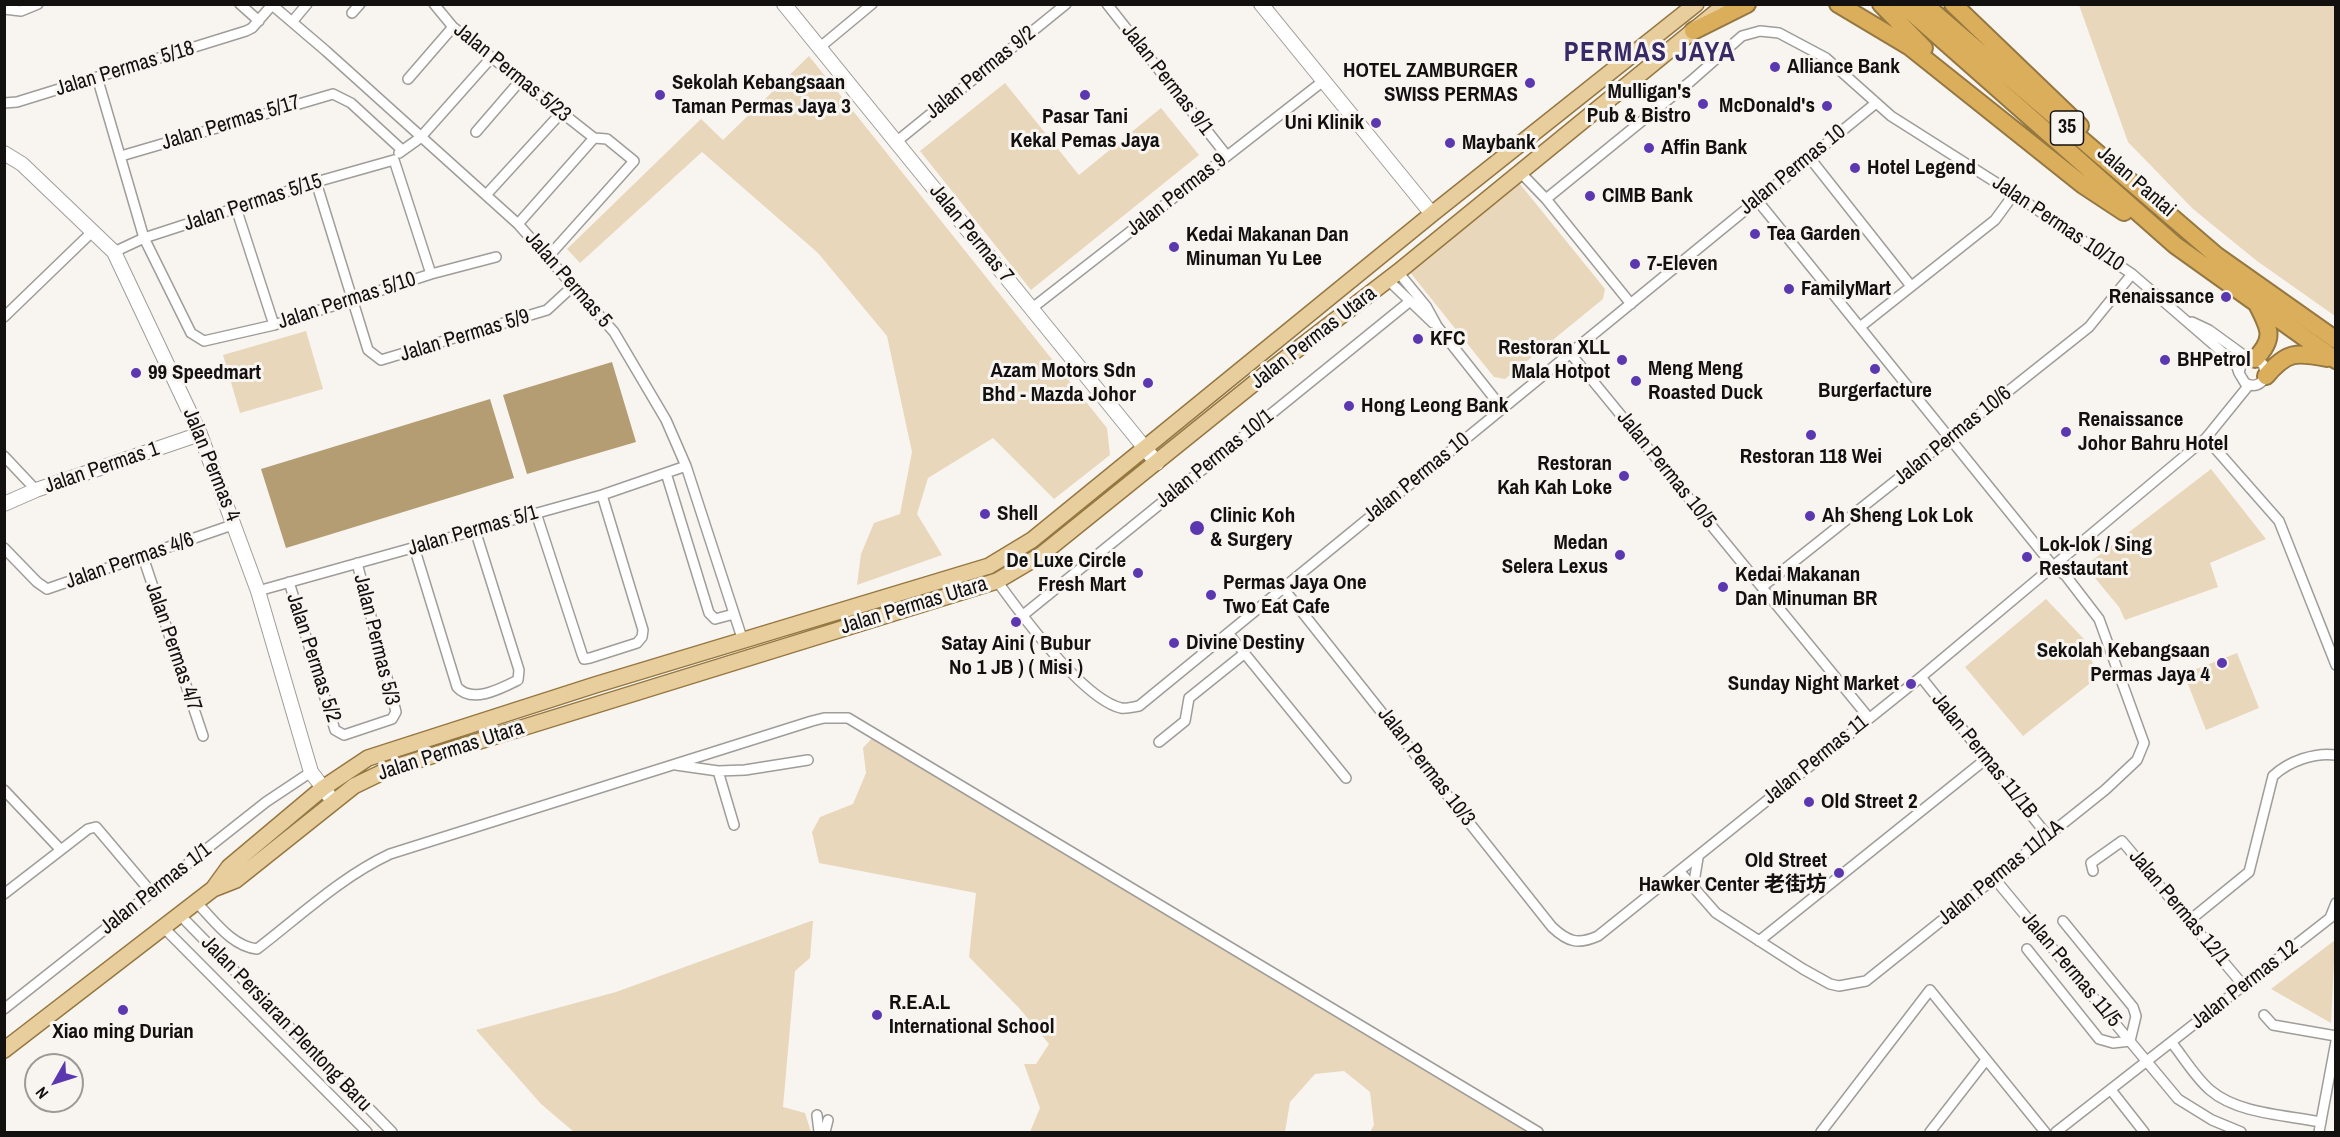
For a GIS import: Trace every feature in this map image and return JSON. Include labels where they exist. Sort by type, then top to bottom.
[{"type":"highway","points":[[1693,31],[1747,4]]},
{"type":"highway","points":[[1838,4],[1910,47],[2083,185],[2175,245]]},
{"type":"highway","points":[[1881,4],[1991,113]]},
{"type":"highway","name":"35","points":[[1902,4],[1926,14]]},
{"type":"highway","points":[[1953,4],[2199,241]]},
{"type":"highway","points":[[1968,4],[2020,68]]},
{"type":"highway","name":"Jalan Pantai","points":[[1926,14],[2199,241],[2336,340]]},
{"type":"highway","name":"Jalan Pantai","points":[[1926,14],[2175,245],[2335,360]]},
{"type":"highway","points":[[2253,359],[2267,347],[2269,337],[2267,324],[2257,306]]},
{"type":"highway","points":[[2266,376],[2277,362],[2289,355],[2303,354],[2335,360]]},
{"type":"main road","name":"Jalan Permas Utara","points":[[213,889],[229,867],[323,788],[368,758],[989,566],[1032,540],[1431,214],[1695,4]]},
{"type":"main road","name":"Jalan Permas Utara","points":[[4,1050],[213,889],[236,880],[333,801],[370,777],[416,760],[997,581],[1041,555],[1273,368],[1393,276],[1726,4]]},
{"type":"main road","points":[[1260,354],[1263,366],[1273,368]]},
{"type":"street","points":[[4,9],[21,10],[38,4]]},
{"type":"street","points":[[240,4],[259,21],[271,5]]},
{"type":"street","points":[[291,22],[307,4]]},
{"type":"street","points":[[352,13],[360,4]]},
{"type":"street","name":"Jalan Permas 5/23","points":[[434,4],[453,27],[561,113],[594,138],[607,139],[633,159],[633,162],[548,257]]},
{"type":"street","name":"Jalan Permas 7","points":[[784,4],[1157,463]]},
{"type":"street","points":[[819,48],[872,4]]},
{"type":"street","name":"Jalan Permas 9/2","points":[[896,142],[1066,4]]},
{"type":"street","name":"Jalan Permas 9/1","points":[[1107,4],[1227,156]]},
{"type":"street","points":[[1261,4],[1431,214]]},
{"type":"street","name":"Jalan Permas 5","points":[[271,5],[518,224],[614,332],[638,369],[686,466],[743,641]]},
{"type":"street","name":"Jalan Permas 5/18","points":[[4,103],[18,102],[246,31],[259,21]]},
{"type":"street","points":[[408,80],[453,27]]},
{"type":"street","name":"Jalan Permas 10/10","points":[[1546,199],[1691,81],[1742,36],[1751,33],[1779,33],[1826,58],[1891,116],[2014,194],[2132,274],[2236,364],[2239,373]]},
{"type":"street","points":[[431,274],[394,160],[402,149],[420,138],[491,58]]},
{"type":"street","points":[[97,77],[144,238]]},
{"type":"street","points":[[476,132],[520,81]]},
{"type":"street","name":"Jalan Permas 9","points":[[1031,309],[1322,82]]},
{"type":"street","name":"Jalan Permas 5/17","points":[[121,156],[325,94],[340,96],[402,149]]},
{"type":"street","name":"Jalan Permas 10","points":[[997,581],[1022,616],[1069,669],[1106,702],[1123,708],[1139,706],[1876,103]]},
{"type":"street","points":[[486,195],[561,113]]},
{"type":"street","points":[[518,224],[594,138]]},
{"type":"street","name":"Jalan Permas 4","points":[[4,153],[22,164],[114,252],[200,434],[258,591],[310,766],[333,801]]},
{"type":"street","points":[[1809,157],[1911,286]]},
{"type":"street","name":"Jalan Permas 5/15","points":[[114,252],[144,238],[316,182],[394,160]]},
{"type":"street","points":[[1521,173],[1546,199],[1631,304]]},
{"type":"street","points":[[316,182],[352,299]]},
{"type":"street","points":[[1860,327],[1995,220],[2014,194]]},
{"type":"street","name":"Jalan Permas 11/1A","points":[[1680,872],[1716,912],[1759,941],[1830,984],[1857,984],[1866,981],[2131,767],[2142,752],[2144,743],[2099,619],[2066,576],[2053,566],[1757,200]]},
{"type":"street","points":[[236,208],[274,325]]},
{"type":"street","points":[[5,317],[92,232]]},
{"type":"street","name":"Jalan Permas 5/10","points":[[144,238],[191,333],[197,339],[213,340],[274,325],[431,274],[496,257]]},
{"type":"street","name":"Jalan Permas 10/6","points":[[1762,587],[2089,327],[2132,274]]},
{"type":"street","points":[[1393,276],[1409,302],[1437,326]]},
{"type":"street","points":[[1393,276],[1426,306],[1437,326],[1502,408]]},
{"type":"street","name":"Jalan Permas 5/9","points":[[352,299],[368,350],[381,360],[548,310],[573,286]]},
{"type":"street","name":"Jalan Permas 10/1","points":[[1022,616],[1409,302]]},
{"type":"street","name":"Jalan Permas 10/10","points":[[2189,321],[2210,330],[2253,359]]},
{"type":"street","name":"Jalan Permas 10/5","points":[[1570,352],[1869,718]]},
{"type":"street","points":[[2253,359],[2265,368],[2266,376],[2257,385],[2248,385],[2239,373],[2241,365],[2253,359]]},
{"type":"street","points":[[2248,385],[2206,438],[2279,521],[2336,665]]},
{"type":"street","name":"Jalan Permas 1","points":[[4,504],[36,490],[200,434]]},
{"type":"street","name":"Jalan Permas 11","points":[[1573,941],[1584,942],[1598,936],[1680,872],[1921,677],[2206,438]]},
{"type":"street","points":[[4,456],[36,490]]},
{"type":"street","name":"Jalan Permas 5/1","points":[[258,591],[602,495],[686,466]]},
{"type":"street","points":[[666,473],[709,613],[715,619],[734,614]]},
{"type":"street","points":[[536,513],[584,658],[638,643],[643,630],[602,495]]},
{"type":"street","name":"Jalan Permas 4/6","points":[[4,548],[37,582],[47,589],[235,524]]},
{"type":"street","points":[[414,548],[457,687],[464,695],[473,697],[518,680],[519,670],[475,530]]},
{"type":"street","name":"Jalan Permas 4/7","points":[[143,557],[203,736]]},
{"type":"street","name":"Jalan Permas 5/3","points":[[338,733],[344,735],[395,717],[357,563]]},
{"type":"street","name":"Jalan Permas 5/2","points":[[289,582],[338,733]]},
{"type":"street","name":"Jalan Permas 10/3","points":[[1283,588],[1552,927],[1573,941]]},
{"type":"street","points":[[1228,633],[1346,778]]},
{"type":"street","points":[[1159,742],[1185,721],[1189,698],[1245,653]]},
{"type":"street","name":"Jalan Permas 11/1B","points":[[1921,677],[2047,835]]},
{"type":"street","points":[[196,902],[236,943],[245,948],[257,949],[335,888],[372,863],[390,854],[824,718],[848,718],[859,722],[1538,1132]]},
{"type":"street","points":[[2190,920],[2249,872],[2273,776],[2280,770],[2319,753],[2336,755]]},
{"type":"street","points":[[1759,941],[1986,759]]},
{"type":"street","points":[[674,764],[718,771],[745,770],[807,760]]},
{"type":"street","points":[[310,766],[338,777]]},
{"type":"street","name":"Jalan Permas 1/1","points":[[4,1009],[310,766]]},
{"type":"street","points":[[718,771],[734,825]]},
{"type":"street","points":[[4,790],[60,849]]},
{"type":"street","points":[[4,894],[60,849],[88,829],[96,827],[151,892]]},
{"type":"street","name":"Jalan Permas 12/1","points":[[2093,871],[2091,863],[2122,841],[2243,985]]},
{"type":"street","points":[[1663,885],[1682,885],[1693,888],[1693,875],[1698,857]]},
{"type":"street","name":"Jalan Permas 11/5","points":[[1994,878],[2178,1099],[2219,1124],[2241,1132]]},
{"type":"street","name":"Jalan Permas 12","points":[[2056,1132],[2330,918],[2336,903]]},
{"type":"street","name":"Jalan Persiaran Plentong Baru","points":[[180,915],[392,1132]]},
{"type":"street","points":[[2027,949],[2099,1039],[2113,1043],[2130,1041],[2136,1016],[2133,1008],[2063,921]]},
{"type":"street","name":"Jalan Persiaran Plentong Baru","points":[[164,928],[367,1132]]},
{"type":"street","points":[[1821,1132],[1930,990],[2045,1132]]},
{"type":"street","points":[[2264,1015],[2273,1025],[2336,1036]]},
{"type":"street","points":[[266,1029],[279,1017]]},
{"type":"street","points":[[2172,1043],[2208,1088],[2228,1101],[2320,1127],[2336,1041]]},
{"type":"street","points":[[1930,1132],[1986,1060]]},
{"type":"street","points":[[2111,1090],[2144,1132]]},
{"type":"street","points":[[817,1115],[819,1132]]},
{"type":"street","points":[[825,1132],[828,1120]]},
{"type":"shaded area","points":[[2079,5],[2335,5],[2335,316],[2257,261],[2193,209],[2128,142]]},
{"type":"shaded area","points":[[809,56],[1107,428],[1110,455],[1054,499],[993,438],[928,478],[917,514],[942,555],[857,585],[861,554],[874,523],[900,514],[912,452],[887,336],[818,253],[702,152],[580,263],[567,249],[701,119],[723,140]]},
{"type":"shaded area","points":[[1005,83],[1079,175],[1161,108],[1199,155],[1031,290],[920,151]]},
{"type":"shaded area","points":[[1514,183],[1520,184],[1605,289],[1603,299],[1505,379],[1494,377],[1409,271]]},
{"type":"shaded area","points":[[306,331],[323,389],[240,413],[223,355]]},
{"type":"shaded area","points":[[612,362],[636,442],[527,474],[503,395]]},
{"type":"shaded area","points":[[490,399],[514,478],[286,548],[261,469]]},
{"type":"shaded area","points":[[2211,469],[2266,539],[2210,563],[2218,587],[2125,620],[2119,607],[2085,566]]},
{"type":"shaded area","points":[[2046,599],[2083,638],[2098,677],[2023,736],[1965,667]]},
{"type":"shaded area","points":[[2237,653],[2259,708],[2206,730],[2184,674]]},
{"type":"shaded area","points":[[874,736],[1528,1132],[1370,1132],[1374,1125],[1370,1092],[1344,1071],[1315,1074],[1290,1102],[1285,1132],[1030,1132],[1040,1108],[1024,1064],[1036,1064],[1049,1044],[1020,1009],[969,957],[976,893],[819,863],[812,832],[820,817],[853,804],[866,773],[863,748]]},
{"type":"shaded area","points":[[813,921],[810,958],[795,971],[783,1107],[805,1113],[811,1132],[574,1132],[541,1104],[476,1030],[616,992]]},
{"type":"shaded area","points":[[2335,940],[2331,1023],[2271,989]]},
{"type":"place","name":"Alliance Bank","points":[[1775,67]]},
{"type":"place","name":"HOTEL ZAMBURGER SWISS PERMAS","points":[[1530,83]]},
{"type":"place","name":"Sekolah Kebangsaan Taman Permas Jaya 3","points":[[660,95]]},
{"type":"place","name":"Pasar Tani Kekal Pemas Jaya","points":[[1085,95]]},
{"type":"place","name":"Mulligan's Pub & Bistro","points":[[1703,104]]},
{"type":"place","name":"McDonald's","points":[[1827,106]]},
{"type":"place","name":"Uni Klinik","points":[[1376,123]]},
{"type":"place","name":"Maybank","points":[[1450,143]]},
{"type":"place","name":"Affin Bank","points":[[1649,148]]},
{"type":"place","name":"Hotel Legend","points":[[1855,168]]},
{"type":"place","name":"CIMB Bank","points":[[1590,196]]},
{"type":"place","name":"Tea Garden","points":[[1755,234]]},
{"type":"place","name":"Kedai Makanan Dan Minuman Yu Lee","points":[[1174,247]]},
{"type":"place","name":"7-Eleven","points":[[1635,264]]},
{"type":"place","name":"FamilyMart","points":[[1789,289]]},
{"type":"place","name":"Renaissance","points":[[2226,297]]},
{"type":"place","name":"KFC","points":[[1418,339]]},
{"type":"place","name":"Restoran XLL Mala Hotpot","points":[[1622,360]]},
{"type":"place","name":"BHPetrol","points":[[2165,360]]},
{"type":"place","name":"Burgerfacture","points":[[1875,369]]},
{"type":"place","name":"99 Speedmart","points":[[136,373]]},
{"type":"place","name":"Meng Meng Roasted Duck","points":[[1636,381]]},
{"type":"place","name":"Azam Motors Sdn Bhd - Mazda Johor","points":[[1148,383]]},
{"type":"place","name":"Hong Leong Bank","points":[[1349,406]]},
{"type":"place","name":"Renaissance Johor Bahru Hotel","points":[[2066,432]]},
{"type":"place","name":"Restoran 118 Wei","points":[[1811,435]]},
{"type":"place","name":"Restoran Kah Kah Loke","points":[[1624,476]]},
{"type":"place","name":"Shell","points":[[985,514]]},
{"type":"place","name":"Ah Sheng Lok Lok","points":[[1810,516]]},
{"type":"place","name":"Clinic Koh & Surgery","points":[[1197,528]]},
{"type":"place","name":"Medan Selera Lexus","points":[[1620,555]]},
{"type":"place","name":"Lok-lok / Sing Restautant","points":[[2027,557]]},
{"type":"place","name":"De Luxe Circle Fresh Mart","points":[[1138,573]]},
{"type":"place","name":"Kedai Makanan Dan Minuman BR","points":[[1723,587]]},
{"type":"place","name":"Permas Jaya One Two Eat Cafe","points":[[1211,595]]},
{"type":"place","name":"Satay Aini ( Bubur No 1 JB ) ( Misi )","points":[[1016,622]]},
{"type":"place","name":"Divine Destiny","points":[[1174,643]]},
{"type":"place","name":"Sekolah Kebangsaan Permas Jaya 4","points":[[2222,663]]},
{"type":"place","name":"Sunday Night Market","points":[[1911,684]]},
{"type":"place","name":"Old Street 2","points":[[1809,802]]},
{"type":"place","name":"Old Street Hawker Center 老街坊","points":[[1839,873]]},
{"type":"place","name":"Xiao ming Durian","points":[[123,1010]]},
{"type":"place","name":"R.E.A.L International School","points":[[877,1015]]},
{"type":"district","name":"PERMAS JAYA","points":[[1650,54]]}]
